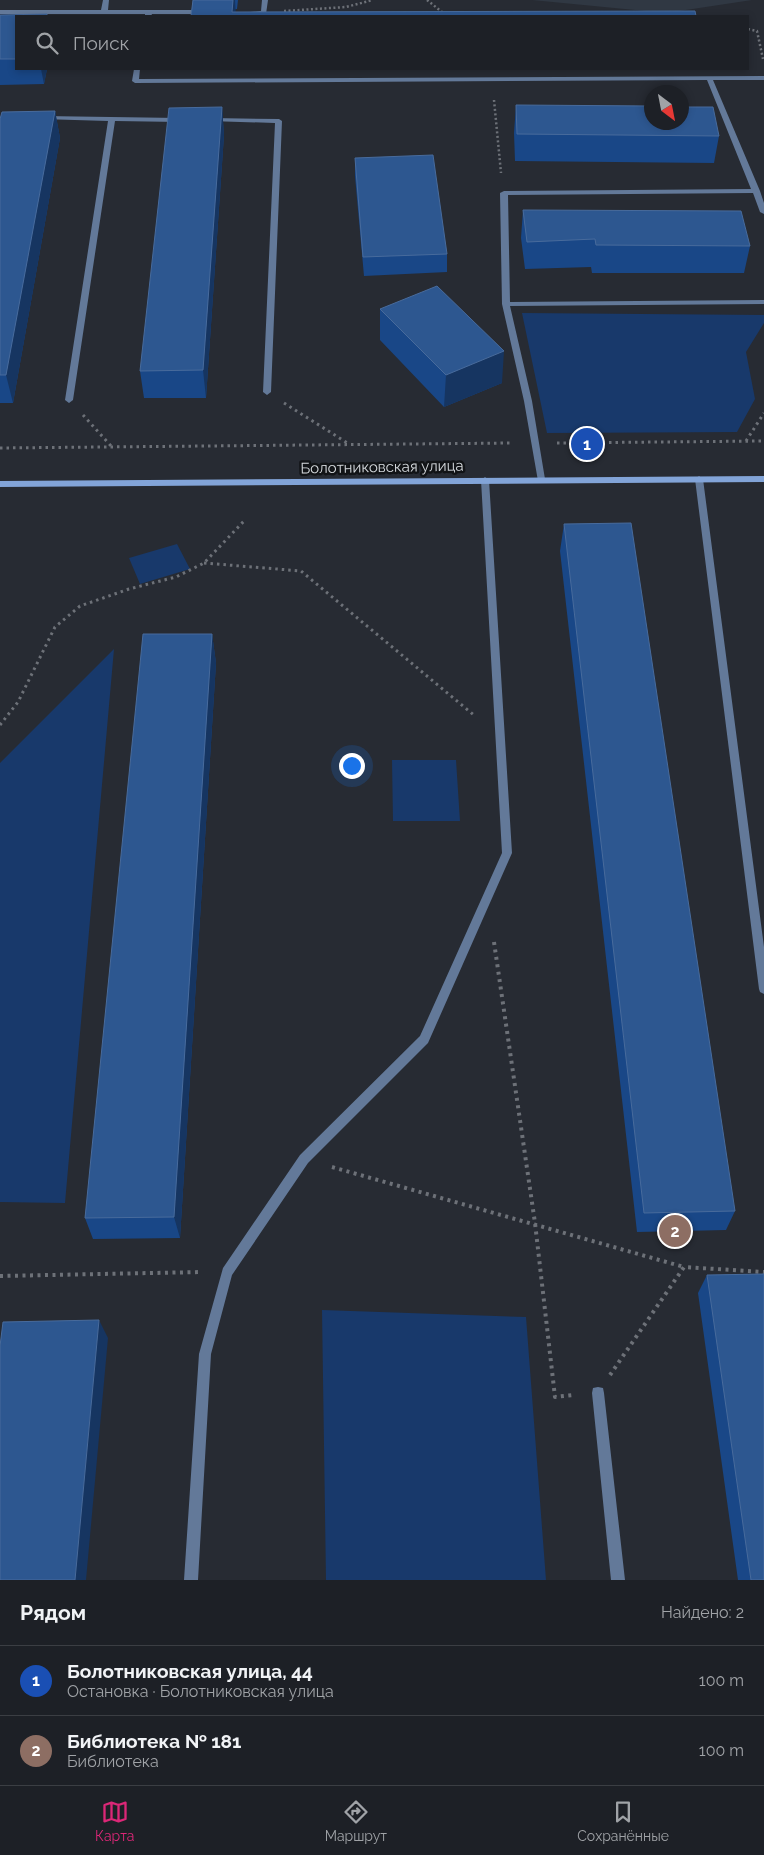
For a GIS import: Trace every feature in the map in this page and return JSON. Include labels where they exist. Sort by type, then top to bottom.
[{"type":"street","name":"Болотниковская улица","points":[[0,484],[764,479]]},
{"type":"lane","points":[[104,12],[106,0]]},
{"type":"lane","points":[[245,13],[264,13],[265,0]]},
{"type":"lane","points":[[0,12],[148,14],[216,12]]},
{"type":"lane","points":[[137,70],[134,81],[764,78]]},
{"type":"lane","points":[[709,78],[764,212]]},
{"type":"lane","points":[[36,118],[190,120]]},
{"type":"lane","points":[[69,400],[112,119]]},
{"type":"lane","points":[[200,120],[279,120],[267,392]]},
{"type":"lane","points":[[541,479],[536,443],[506,304],[504,193],[756,191]]},
{"type":"lane","points":[[506,304],[764,302]]},
{"type":"lane","points":[[699,479],[764,988]]},
{"type":"lane","points":[[191,1580],[205,1354],[227,1272],[304,1159],[424,1038],[507,853],[485,480]]},
{"type":"lane","points":[[598,1393],[618,1580]]},
{"type":"path","points":[[264,13],[346,7],[373,0]]},
{"type":"path","points":[[427,0],[446,15]]},
{"type":"path","points":[[749,29],[757,31],[764,62]]},
{"type":"path","points":[[492,79],[504,193]]},
{"type":"path","points":[[267,392],[350,445]]},
{"type":"path","points":[[69,400],[112,447]]},
{"type":"path","points":[[746,441],[764,413]]},
{"type":"path","points":[[0,448],[764,440]]},
{"type":"path","points":[[0,725],[18,702],[55,627],[80,606],[129,589],[176,577],[204,563],[244,521]]},
{"type":"path","points":[[204,563],[301,571],[500,736]]},
{"type":"path","points":[[487,894],[535,1222],[556,1397],[598,1393],[684,1267]]},
{"type":"path","points":[[304,1159],[535,1222],[684,1267],[764,1272]]},
{"type":"path","points":[[0,1276],[227,1272]]},
{"type":"shaded area","points":[[532,0],[752,0],[666,13]]},
{"type":"shaded area","points":[[522,313],[764,315],[764,323],[746,352],[755,399],[737,432],[547,433]]},
{"type":"shaded area","points":[[177,544],[190,569],[140,584],[129,558]]},
{"type":"shaded area","points":[[114,649],[65,1203],[0,1202],[0,763]]},
{"type":"shaded area","points":[[392,760],[456,760],[460,821],[393,821]]},
{"type":"shaded area","points":[[322,1310],[526,1317],[546,1580],[326,1580]]},
{"type":"building","points":[[193,0],[233,0],[232,12],[695,11],[696,15],[191,15]]},
{"type":"building","points":[[47,14],[15,15],[15,59],[0,59],[0,15]]},
{"type":"building","points":[[516,105],[644,106],[644,130],[689,130],[689,107],[713,107],[719,136],[517,134]]},
{"type":"building","points":[[222,107],[203,370],[140,371],[169,108]]},
{"type":"building","points":[[55,111],[6,375],[0,375],[0,119],[2,112]]},
{"type":"building","points":[[433,155],[447,254],[363,257],[355,158]]},
{"type":"building","points":[[523,210],[741,211],[750,246],[596,245],[595,239],[527,242]]},
{"type":"building","points":[[437,286],[504,351],[446,375],[380,309]]},
{"type":"building","points":[[631,523],[735,1211],[644,1213],[564,524]]},
{"type":"building","points":[[143,634],[212,634],[174,1217],[85,1218]]},
{"type":"building","points":[[764,1274],[764,1580],[751,1580],[707,1275]]},
{"type":"building","points":[[99,1320],[75,1580],[0,1580],[0,1346],[3,1322]]},
{"type":"place","name":"Болотниковская улица, 44","points":[[587,444]]},
{"type":"place","name":"Библиотека № 181","points":[[675,1231]]}]
